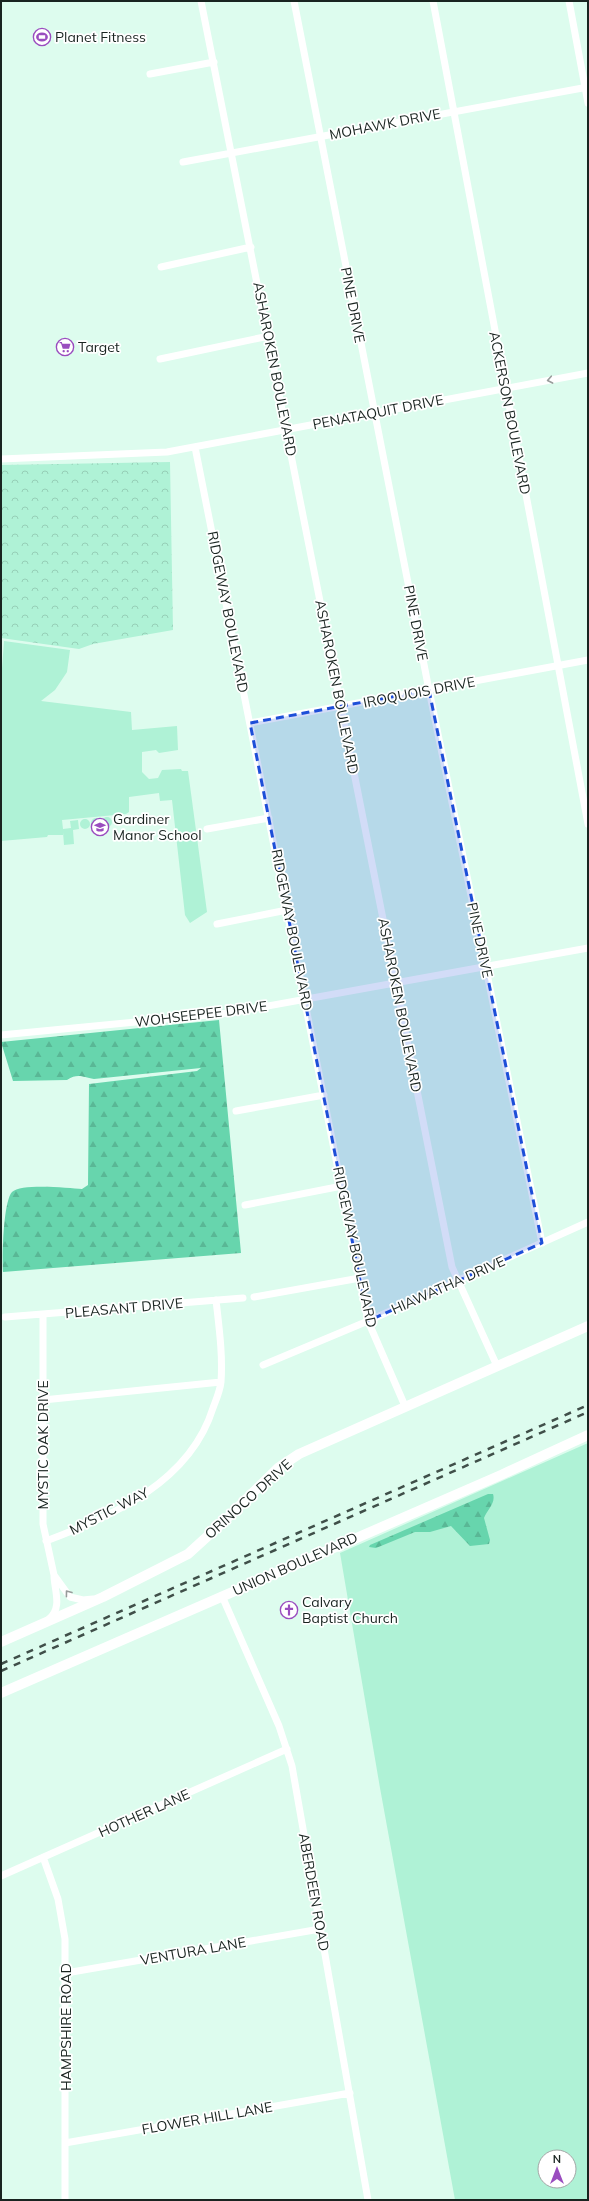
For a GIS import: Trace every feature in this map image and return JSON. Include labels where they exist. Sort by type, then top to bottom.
[{"type":"street","name":"ASHAROKEN BOULEVARD","points":[[201,1],[269,336],[286,430],[452,1267],[497,1366]]},
{"type":"street","name":"PINE DRIVE","points":[[294,1],[429,690],[542,1243]]},
{"type":"street","name":"ACKERSON BOULEVARD","points":[[433,1],[588,824]]},
{"type":"street","points":[[569,1],[587,87],[588,103]]},
{"type":"street","points":[[150,74],[214,62]]},
{"type":"street","name":"MOHAWK DRIVE","points":[[183,162],[587,87]]},
{"type":"street","points":[[160,267],[251,247]]},
{"type":"street","points":[[160,359],[269,336]]},
{"type":"street","name":"PENATAQUIT DRIVE","points":[[1,459],[167,452],[588,373]]},
{"type":"street","name":"RIDGEWAY BOULEVARD","points":[[195,447],[306,999],[368,1321],[405,1406]]},
{"type":"street","name":"IROQUOIS DRIVE","points":[[250,723],[588,660]]},
{"type":"street","points":[[207,829],[269,818]]},
{"type":"street","points":[[216,924],[287,910]]},
{"type":"street","name":"WOHSEEPEE DRIVE","points":[[1,1035],[229,1013],[588,948]]},
{"type":"street","points":[[236,1111],[324,1095]]},
{"type":"street","points":[[245,1205],[342,1186]]},
{"type":"street","name":"HIAWATHA DRIVE","points":[[263,1365],[368,1321],[457,1279],[588,1222]]},
{"type":"street","points":[[254,1296],[360,1278]]},
{"type":"street","name":"PLEASANT DRIVE","points":[[5,1317],[243,1298]]},
{"type":"street","name":"MYSTIC WAY","points":[[46,1541],[112,1512],[145,1494],[173,1473],[194,1450],[208,1423],[220,1382],[221,1349],[216,1300]]},
{"type":"street","name":"MYSTIC OAK DRIVE","points":[[43,1315],[43,1524],[54,1575],[54,1588],[58,1603],[54,1614],[44,1623]]},
{"type":"street","name":"ORINOCO DRIVE","points":[[1,1642],[103,1598],[188,1554],[278,1468],[299,1454],[588,1326]]},
{"type":"street","points":[[43,1400],[220,1382]]},
{"type":"street","name":"UNION BOULEVARD","points":[[1,1693],[501,1475],[588,1435]]},
{"type":"street","name":"MYSTIC OAK DRIVE","points":[[54,1575],[70,1597],[74,1599],[103,1598]]},
{"type":"street","name":"ABERDEEN ROAD","points":[[222,1596],[279,1726],[292,1766],[368,2200]]},
{"type":"street","name":"HOTHER LANE","points":[[1,1876],[287,1750]]},
{"type":"street","name":"HAMPSHIRE ROAD","points":[[43,1857],[63,1921],[66,1973],[65,2200]]},
{"type":"street","name":"VENTURA LANE","points":[[66,1973],[320,1929]]},
{"type":"street","name":"FLOWER HILL LANE","points":[[65,2143],[350,2093]]},
{"type":"highlighted area","points":[[429,690],[542,1243],[368,1321],[250,723]]},
{"type":"green space","points":[[170,462],[173,630],[93,644],[79,649],[1,638],[1,465]]},
{"type":"green space","points":[[4,641],[70,650],[67,672],[55,690],[41,701],[131,712],[132,730],[177,726],[178,750],[159,753],[156,750],[142,752],[142,772],[149,779],[158,778],[162,770],[181,769],[182,771],[188,771],[207,912],[190,923],[185,915],[172,800],[160,801],[159,793],[129,797],[129,812],[126,814],[62,820],[63,829],[71,828],[70,821],[78,820],[79,829],[73,830],[74,844],[64,845],[63,832],[63,835],[48,835],[47,837],[1,841],[1,682]]},
{"type":"green space","points":[[105,817],[109,817],[112,822],[109,827],[105,827],[102,824],[102,820]]},
{"type":"green space","points":[[94,818],[98,818],[101,823],[98,828],[94,828],[91,825],[91,821]]},
{"type":"green space","points":[[83,819],[87,819],[90,824],[87,829],[83,829],[80,826],[80,822]]},
{"type":"green space","points":[[219,1020],[241,1253],[3,1272],[5,1218],[9,1198],[12,1192],[17,1189],[35,1187],[82,1189],[88,1185],[89,1084],[197,1071],[201,1068],[94,1079],[77,1076],[67,1080],[13,1081],[1,1042]]},
{"type":"green space","points":[[588,1443],[588,2200],[455,2200],[380,1788],[340,1553]]},
{"type":"green space","points":[[488,1494],[493,1494],[494,1497],[484,1518],[490,1540],[489,1544],[470,1546],[451,1526],[430,1532],[415,1532],[376,1548],[369,1547],[370,1545]]},
{"type":"railway","points":[[1,1664],[588,1405]]},
{"type":"railway","points":[[1,1671],[588,1412]]},
{"type":"place","name":"Planet Fitness","points":[[42,37]]},
{"type":"place","name":"Target","points":[[65,347]]},
{"type":"place","name":"Gardiner Manor School","points":[[100,827]]},
{"type":"place","name":"Calvary Baptist Church","points":[[289,1610]]}]
